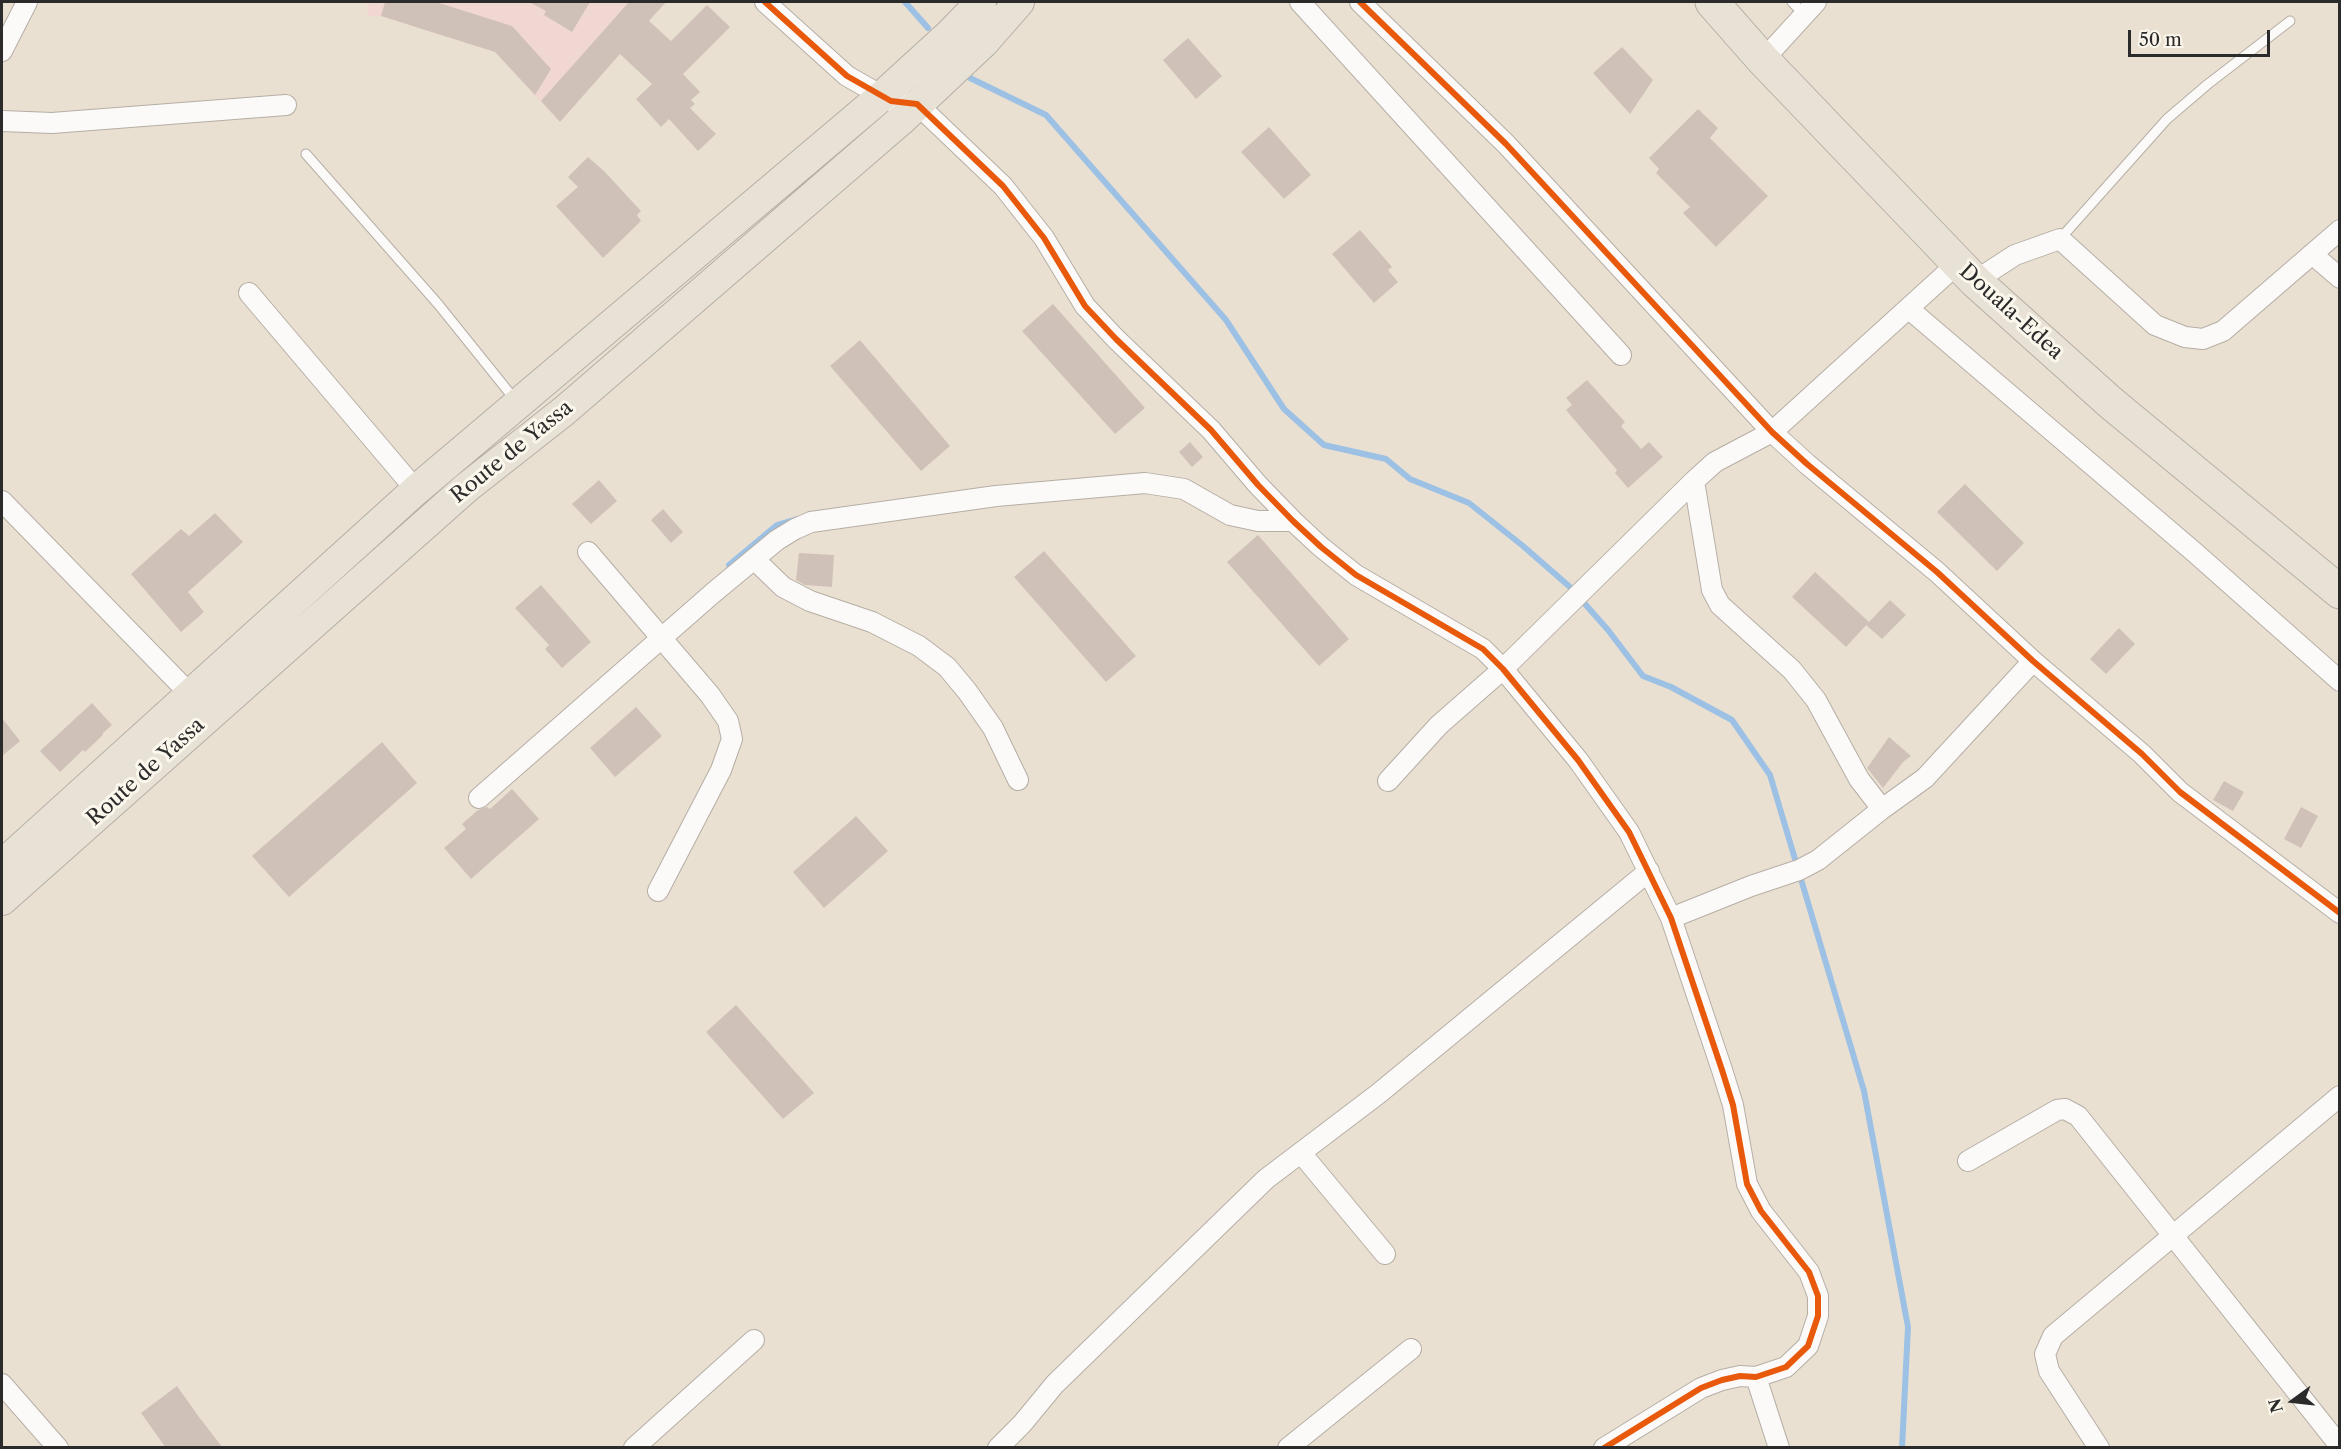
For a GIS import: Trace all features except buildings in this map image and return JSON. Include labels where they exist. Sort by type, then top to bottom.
[{"type":"highway","name":"Douala-Edea","points":[[1712,2],[1763,60],[1966,273],[2111,403],[2340,592]]},
{"type":"main road","name":"Route de Yassa","points":[[2,865],[416,490],[882,96],[951,33],[981,2]]},
{"type":"main road","name":"Route de Yassa","points":[[2,900],[457,496],[573,403],[917,104],[984,42],[1019,2]]},
{"type":"main road","points":[[487,429],[506,456]]},
{"type":"street","points":[[2,51],[27,2]]},
{"type":"street","points":[[765,2],[847,76],[882,96],[903,104],[917,104],[1003,186],[1044,238],[1085,306],[1210,430],[1258,485],[1293,521],[1356,575],[1483,649],[1503,669],[1578,760],[1629,832],[1671,918],[1734,1105],[1747,1184],[1761,1211],[1809,1272],[1818,1296],[1818,1316],[1808,1346],[1786,1367],[1756,1377],[1740,1376],[1701,1388],[1605,1448]]},
{"type":"street","points":[[1300,2],[1622,355]]},
{"type":"street","points":[[1360,2],[1506,144],[1772,432],[1937,572],[2032,660],[2142,754],[2180,792],[2340,913]]},
{"type":"street","points":[[1763,60],[1804,6]]},
{"type":"street","points":[[2,121],[60,123],[286,105]]},
{"type":"street","points":[[1388,781],[1438,725],[1503,669],[1715,462],[1772,432],[1909,309],[1966,273],[2060,239],[2155,325],[2185,337],[2203,339],[2223,331],[2340,230]]},
{"type":"street","points":[[2312,254],[2340,278]]},
{"type":"street","points":[[249,293],[416,490]]},
{"type":"street","points":[[1909,309],[2340,681]]},
{"type":"street","points":[[1694,481],[1712,590],[1720,605],[1792,670],[1816,700],[1859,779],[1882,809]]},
{"type":"street","points":[[479,798],[754,559],[777,540],[811,522],[996,496],[1145,483],[1184,489],[1230,515],[1258,521],[1293,521]]},
{"type":"street","points":[[2,501],[190,694]]},
{"type":"street","points":[[588,552],[710,695],[728,721],[732,739],[721,771],[658,891]]},
{"type":"street","points":[[754,559],[783,587],[810,601],[872,622],[919,646],[947,667],[993,728],[1018,780]]},
{"type":"street","points":[[1671,918],[1751,886],[1799,870],[1818,860],[1925,778],[2032,660]]},
{"type":"street","points":[[998,1448],[1022,1424],[1054,1384],[1266,1179],[1378,1094],[1649,871]]},
{"type":"street","points":[[2099,1448],[2049,1371],[2045,1354],[2053,1336],[2340,1096]]},
{"type":"street","points":[[1968,1161],[2047,1113],[2065,1109],[2078,1116],[2340,1446]]},
{"type":"street","points":[[1301,1153],[1385,1254]]},
{"type":"street","points":[[634,1448],[754,1340]]},
{"type":"street","points":[[1288,1448],[1411,1349]]},
{"type":"street","points":[[1756,1377],[1779,1448]]},
{"type":"street","points":[[2,1384],[58,1448]]},
{"type":"lane","points":[[2060,239],[2168,119],[2208,84],[2290,21]]},
{"type":"lane","points":[[306,154],[438,304],[518,404]]},
{"type":"shaded area","points":[[367,2],[666,2],[560,122],[495,52],[381,16],[368,16]]},
{"type":"waterway","points":[[905,2],[928,28]]},
{"type":"waterway","points":[[970,78],[1046,115],[1226,320],[1284,409],[1324,445],[1386,459],[1410,479],[1469,503],[1570,587],[1608,630],[1643,676],[1671,687],[1732,720],[1770,775],[1864,1091],[1908,1327],[1902,1448]]},
{"type":"waterway","points":[[729,565],[777,525],[797,519]]},
{"type":"cycle path","points":[[765,2],[847,76],[891,101],[917,104],[1003,186],[1044,238],[1085,306],[1116,339],[1211,430],[1258,485],[1321,547],[1356,575],[1483,649],[1503,669],[1578,760],[1629,832],[1671,918],[1722,1070],[1733,1105],[1747,1184],[1761,1211],[1809,1272],[1818,1296],[1818,1316],[1808,1346],[1786,1367],[1756,1377],[1740,1376],[1722,1380],[1701,1388],[1604,1448]]},
{"type":"cycle path","points":[[1360,2],[1506,144],[1772,432],[1937,572],[2033,661],[2142,754],[2180,792],[2340,913]]}]
